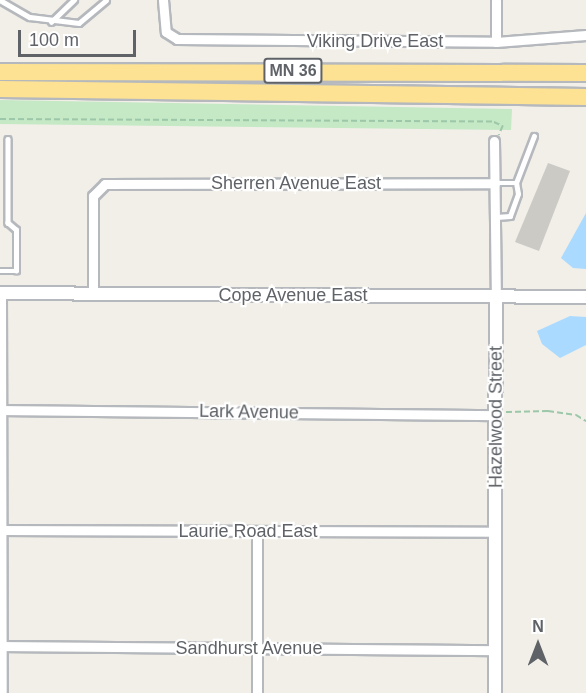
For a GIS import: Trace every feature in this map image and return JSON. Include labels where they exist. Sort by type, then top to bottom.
[{"type":"highway","name":"MN 36","points":[[0,72],[586,73]]},
{"type":"highway","name":"MN 36","points":[[5,90],[586,97]]},
{"type":"street","name":"Viking Drive East","points":[[163,0],[166,32],[177,39],[496,42],[586,35]]},
{"type":"street","points":[[496,0],[496,42]]},
{"type":"street","name":"Hazelwood Street","points":[[494,141],[499,413],[495,693]]},
{"type":"street","name":"Sherren Avenue East","points":[[93,294],[93,196],[98,188],[105,184],[495,183]]},
{"type":"street","points":[[0,293],[2,693]]},
{"type":"street","name":"Cope Avenue East","points":[[0,293],[586,297]]},
{"type":"street","name":"Lark Avenue","points":[[1,410],[499,413]]},
{"type":"street","name":"Laurie Road East","points":[[1,530],[496,532]]},
{"type":"street","points":[[257,531],[257,693]]},
{"type":"street","name":"Sandhurst Avenue","points":[[2,646],[496,650]]},
{"type":"lane","points":[[0,0],[30,17],[51,22],[79,23],[106,0]]},
{"type":"lane","points":[[51,22],[74,0]]},
{"type":"lane","points":[[496,217],[510,216],[518,194],[516,183],[534,136]]},
{"type":"lane","points":[[0,271],[16,271],[16,230],[8,223],[8,139]]},
{"type":"lane","points":[[495,183],[516,183]]},
{"type":"lane","points":[[0,227],[8,223]]},
{"type":"path","points":[[0,119],[494,122],[504,130],[494,141]]},
{"type":"path","points":[[499,413],[548,411],[576,415],[586,421]]},
{"type":"green space","points":[[0,100],[512,109],[511,130],[0,124]]},
{"type":"water","points":[[586,213],[586,269],[573,268],[561,258]]},
{"type":"water","points":[[570,316],[586,317],[586,345],[560,358],[542,344],[537,331]]},
{"type":"building","points":[[548,163],[570,171],[539,251],[515,242]]}]
